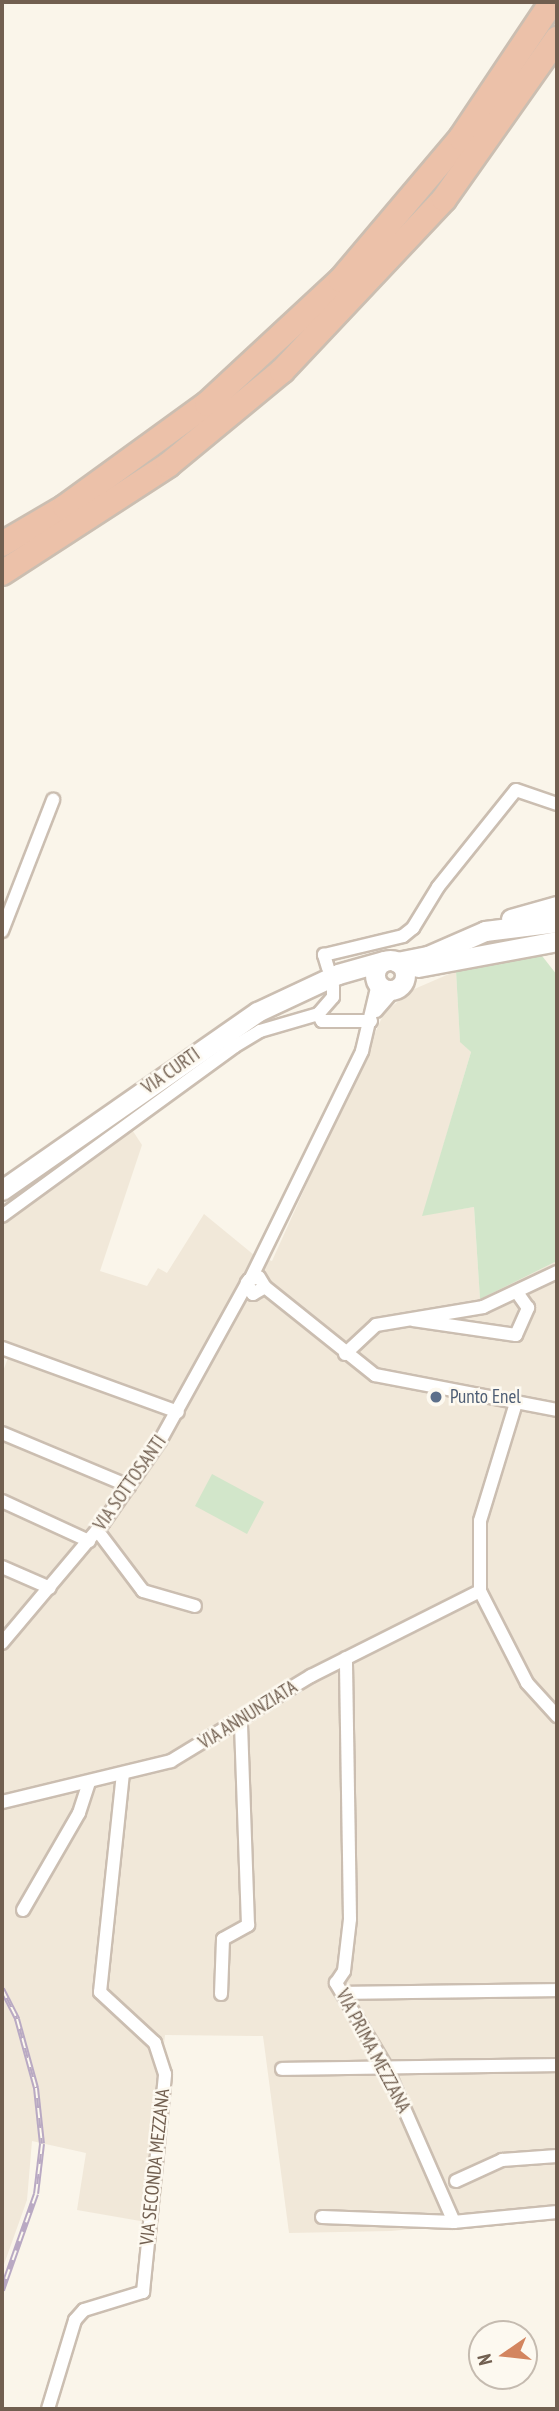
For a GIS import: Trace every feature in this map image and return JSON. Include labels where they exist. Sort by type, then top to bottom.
[{"type":"highway","points":[[2,544],[76,499],[207,404],[341,280],[461,138],[552,2]]},
{"type":"highway","points":[[2,573],[168,465],[282,371],[444,200],[557,39]]},
{"type":"main road","points":[[397,972],[496,929],[528,911],[557,906]]},
{"type":"main road","points":[[496,929],[557,922]]},
{"type":"main road","points":[[397,972],[557,941]]},
{"type":"main road","name":"VIA CURTI","points":[[2,1190],[257,1012],[351,970],[397,972]]},
{"type":"street","points":[[328,968],[324,955],[403,936],[413,928],[438,887],[516,790],[557,804]]},
{"type":"street","points":[[2,931],[53,800]]},
{"type":"street","name":"VIA SOTTOSANTI","points":[[2,1643],[93,1536],[129,1486],[178,1412],[235,1306],[256,1286],[265,1257],[374,1016],[397,972]]},
{"type":"street","points":[[2,1216],[235,1046],[260,1031],[318,1014],[333,997],[333,986]]},
{"type":"street","points":[[318,1014],[331,1023],[374,1016]]},
{"type":"street","points":[[345,1354],[376,1325],[483,1307],[557,1272]]},
{"type":"street","points":[[256,1286],[287,1306],[345,1354],[394,1382],[557,1410]]},
{"type":"street","points":[[406,1318],[516,1335],[528,1308],[517,1292]]},
{"type":"street","points":[[2,1348],[178,1412]]},
{"type":"street","points":[[516,1403],[480,1521],[480,1591],[527,1682],[557,1716]]},
{"type":"street","points":[[2,1433],[129,1486]]},
{"type":"street","points":[[2,1501],[93,1536],[143,1591],[195,1606]]},
{"type":"street","points":[[2,1567],[50,1588]]},
{"type":"street","name":"VIA ANNUNZIATA","points":[[2,1802],[171,1761],[346,1658],[480,1591]]},
{"type":"street","name":"VIA PRIMA MEZZANA","points":[[346,1658],[349,1919],[344,1971],[336,1983],[385,2065],[454,2222]]},
{"type":"street","points":[[221,1994],[223,1939],[248,1925],[241,1722]]},
{"type":"street","name":"VIA SECONDA MEZZANA","points":[[48,2409],[75,2320],[84,2310],[143,2292],[165,2074],[155,2043],[100,1992],[123,1774]]},
{"type":"street","points":[[23,1910],[79,1813],[89,1782]]},
{"type":"street","points":[[342,1993],[557,1990]]},
{"type":"street","points":[[282,2069],[385,2065],[557,2065]]},
{"type":"street","points":[[456,2181],[502,2160],[557,2156]]},
{"type":"street","points":[[322,2217],[454,2222],[557,2212]]},
{"type":"shaded area","points":[[456,971],[460,1041],[471,1052],[423,1215],[474,1207],[480,1298],[557,1261],[557,2216],[391,2231],[289,2233],[263,2036],[165,2035],[146,2222],[77,2210],[86,2153],[32,2141],[27,2200],[2,2270],[2,1374],[9,1355],[2,1351],[2,1212],[127,1122],[142,1145],[100,1271],[147,1286],[158,1268],[167,1273],[204,1214],[254,1255],[272,1261],[384,1013],[412,990]]},
{"type":"green space","points":[[539,952],[557,975],[557,1261],[480,1299],[474,1207],[422,1216],[471,1052],[460,1042],[456,971]]},
{"type":"green space","points":[[212,1474],[264,1502],[247,1534],[195,1506]]},
{"type":"railway","points":[[2,1989],[17,2019],[36,2088],[42,2144],[36,2194],[2,2290]]},
{"type":"place","name":"Punto Enel","points":[[436,1397]]}]
